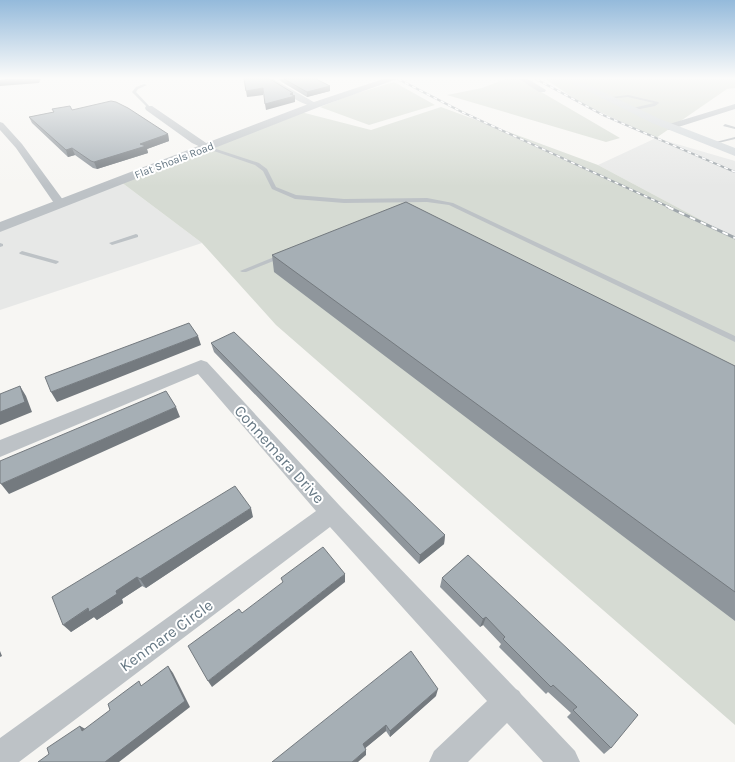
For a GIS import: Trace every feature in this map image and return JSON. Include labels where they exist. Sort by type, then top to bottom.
[{"type":"main road","points":[[641,115],[735,152]]},
{"type":"street","points":[[158,115],[195,141],[207,147]]},
{"type":"street","name":"Flat Shoals Road","points":[[0,227],[290,115]]},
{"type":"street","points":[[669,126],[707,115]]},
{"type":"street","points":[[0,125],[19,146],[60,204]]},
{"type":"street","name":"Connemara Drive","points":[[0,448],[201,366],[332,513],[509,701],[564,762]]},
{"type":"street","name":"Kenmare Circle","points":[[0,757],[332,513]]},
{"type":"street","points":[[445,762],[509,701]]},
{"type":"lane","points":[[726,125],[735,128]]},
{"type":"lane","points":[[714,144],[735,138]]},
{"type":"lane","points":[[207,147],[256,164],[265,170],[274,188],[295,197],[325,201],[427,200],[450,204],[735,339]]},
{"type":"lane","points":[[396,209],[400,200]]},
{"type":"lane","points":[[112,243],[136,236]]},
{"type":"lane","points":[[22,253],[56,262]]},
{"type":"lane","points":[[244,271],[287,254]]},
{"type":"shaded area","points":[[288,115],[311,115],[371,130],[418,115],[461,115],[598,165],[735,238],[735,725],[276,325],[202,243],[121,182]]},
{"type":"shaded area","points":[[341,115],[403,115],[369,125]]},
{"type":"shaded area","points":[[513,115],[580,115],[620,138],[606,142]]},
{"type":"shaded area","points":[[606,115],[690,115],[656,138]]},
{"type":"shaded area","points":[[656,138],[735,161],[735,238],[598,165]]},
{"type":"shaded area","points":[[121,182],[202,243],[0,310],[0,228]]},
{"type":"building","points":[[41,115],[138,115],[168,134],[140,144],[146,146],[94,162],[72,148],[66,150],[29,117]]},
{"type":"building","points":[[406,202],[735,366],[735,592],[272,255]]},
{"type":"building","points":[[189,323],[198,336],[51,392],[45,377]]},
{"type":"building","points":[[234,332],[445,535],[420,555],[211,343]]},
{"type":"building","points":[[20,386],[25,402],[0,412],[0,394]]},
{"type":"building","points":[[166,391],[176,407],[1,484],[0,461]]},
{"type":"building","points":[[235,486],[251,508],[140,579],[137,577],[116,591],[117,594],[89,612],[88,608],[63,625],[52,597]]},
{"type":"building","points":[[323,547],[345,574],[208,681],[188,646],[239,609],[242,613],[283,582],[281,578]]},
{"type":"building","points":[[468,555],[638,715],[611,748],[573,710],[577,707],[553,685],[551,687],[503,639],[505,637],[486,617],[483,619],[442,578]]},
{"type":"building","points":[[411,651],[438,689],[390,731],[386,725],[363,744],[366,750],[352,762],[272,762]]},
{"type":"building","points":[[168,666],[185,701],[105,762],[38,762],[49,754],[47,748],[80,726],[82,731],[110,710],[108,704],[139,681],[141,686]]},
{"type":"railway","points":[[468,115],[671,208]]},
{"type":"railway","points":[[602,115],[735,172]]},
{"type":"railway","points":[[668,207],[735,238]]}]
